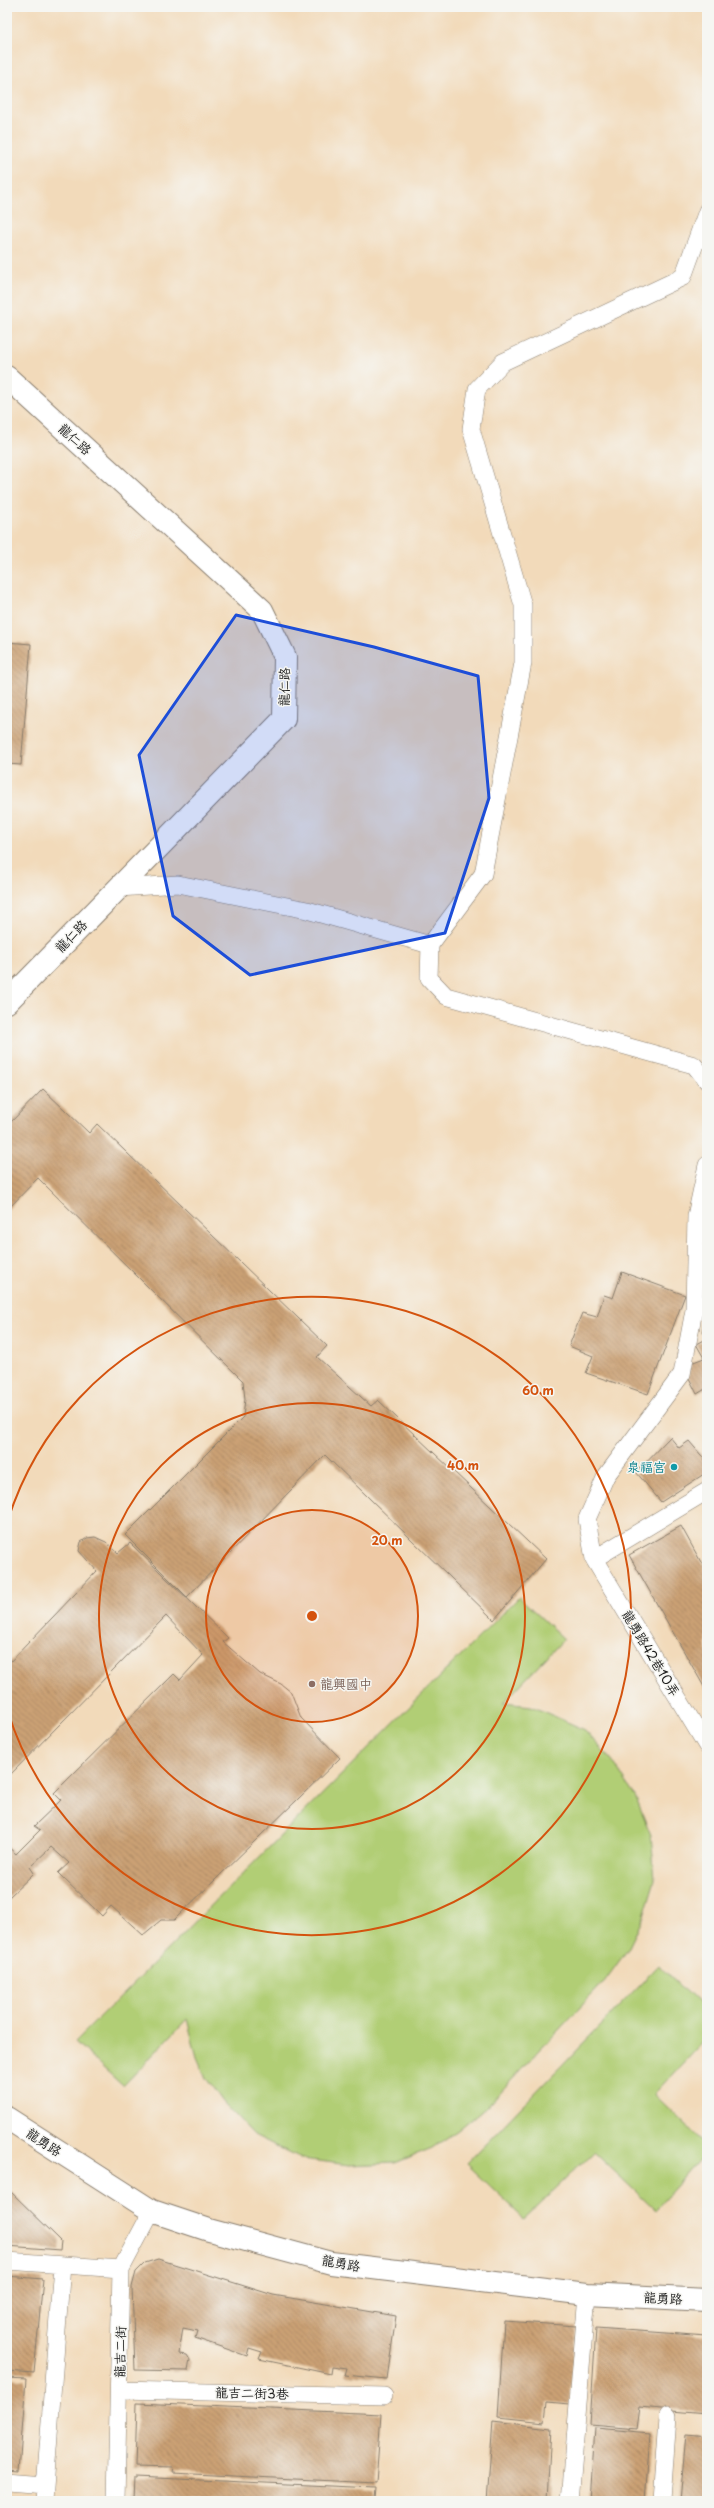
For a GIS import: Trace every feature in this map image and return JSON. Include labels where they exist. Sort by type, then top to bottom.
[{"type":"street","name":"龍仁路","points":[[7,377],[262,610],[285,658],[284,719],[7,1002]]},
{"type":"street","name":"龍勇路","points":[[7,2118],[152,2211],[209,2230],[331,2263],[587,2294],[707,2300]]},
{"type":"lane","points":[[707,211],[683,277],[503,362],[477,389],[471,429],[523,605],[523,663],[483,874],[430,945],[429,978],[446,996],[694,1065],[707,1081]]},
{"type":"lane","points":[[119,888],[178,884],[307,910],[430,945]]},
{"type":"lane","points":[[707,1166],[696,1216],[694,1310],[682,1374],[606,1476],[587,1519],[594,1559],[707,1491]]},
{"type":"lane","name":"龍勇路42巷10弄","points":[[594,1559],[707,1746]]},
{"type":"lane","name":"龍吉二街","points":[[116,2501],[120,2390],[121,2269],[152,2211]]},
{"type":"lane","points":[[7,2261],[121,2269]]},
{"type":"lane","points":[[7,2482],[45,2493],[62,2265]]},
{"type":"lane","points":[[570,2501],[587,2294]]},
{"type":"lane","name":"龍吉二街3巷","points":[[120,2390],[384,2396]]},
{"type":"lane","points":[[662,2501],[668,2416]]},
{"type":"highlighted area","points":[[236,615],[374,647],[478,676],[489,798],[445,933],[250,975],[173,916],[139,755]]},
{"type":"green space","points":[[519,1597],[564,1639],[503,1703],[531,1706],[583,1729],[612,1760],[634,1794],[651,1835],[655,1880],[644,1916],[628,1949],[604,1982],[489,2104],[458,2130],[432,2148],[395,2163],[349,2165],[302,2159],[254,2135],[223,2102],[206,2078],[197,2057],[187,2019],[123,2086],[75,2042]]},
{"type":"green space","points":[[659,1965],[707,2011],[707,2037],[654,2094],[707,2146],[707,2152],[655,2210],[594,2152],[524,2219],[466,2164]]},
{"type":"building","points":[[7,642],[31,644],[21,765],[7,764]]},
{"type":"building","points":[[43,1089],[89,1133],[97,1124],[327,1346],[317,1357],[371,1406],[378,1400],[546,1559],[494,1620],[325,1455],[187,1597],[125,1535],[243,1417],[245,1399],[243,1381],[38,1178],[7,1210],[7,1123],[8,1125]]},
{"type":"building","points":[[622,1272],[685,1295],[648,1394],[586,1373],[593,1356],[569,1346],[582,1313],[597,1317],[604,1295],[613,1298]]},
{"type":"building","points":[[706,1310],[707,1329],[702,1332]]},
{"type":"building","points":[[707,1338],[707,1388],[697,1394],[688,1376],[691,1363],[704,1358],[696,1344]]},
{"type":"building","name":"泉福宮","points":[[670,1437],[679,1448],[689,1441],[707,1462],[707,1472],[661,1502],[636,1472]]},
{"type":"building","points":[[681,1526],[707,1573],[707,1692],[629,1555]]},
{"type":"building","points":[[95,1537],[106,1542],[118,1553],[130,1543],[228,1638],[223,1642],[260,1674],[281,1684],[291,1692],[301,1718],[340,1758],[174,1920],[161,1920],[143,1935],[111,1906],[102,1916],[58,1873],[69,1863],[51,1847],[30,1867],[34,1873],[9,1897],[7,1895],[7,1846],[16,1854],[40,1830],[34,1826],[61,1800],[54,1793],[174,1674],[180,1680],[203,1655],[166,1616],[7,1778],[7,1665],[97,1571],[79,1551],[81,1542],[87,1538]]},
{"type":"building","points":[[7,2188],[61,2241],[60,2250],[7,2246]]},
{"type":"building","points":[[158,2259],[273,2295],[396,2316],[387,2379],[345,2375],[347,2368],[332,2366],[331,2374],[259,2359],[262,2352],[249,2348],[247,2356],[195,2338],[197,2331],[183,2328],[179,2354],[187,2355],[190,2360],[188,2371],[135,2370],[132,2287],[136,2272],[145,2263]]},
{"type":"building","points":[[7,2276],[43,2279],[34,2373],[7,2371]]},
{"type":"building","points":[[504,2321],[576,2326],[570,2404],[547,2402],[545,2422],[498,2417]]},
{"type":"building","points":[[596,2328],[707,2336],[707,2413],[639,2407],[636,2429],[590,2425]]},
{"type":"building","points":[[7,2378],[26,2379],[19,2471],[7,2470]]},
{"type":"building","points":[[137,2403],[381,2414],[376,2483],[172,2473],[173,2468],[135,2467]]},
{"type":"building","points":[[493,2421],[551,2428],[547,2501],[487,2501]]},
{"type":"building","points":[[595,2428],[650,2433],[645,2501],[590,2501]]},
{"type":"building","points":[[686,2435],[707,2437],[707,2501],[680,2501]]},
{"type":"building","points":[[134,2477],[375,2488],[374,2501],[133,2501]]},
{"type":"place","name":"泉福宮","points":[[674,1467]]},
{"type":"place","name":"龍興國中","points":[[312,1684]]}]
